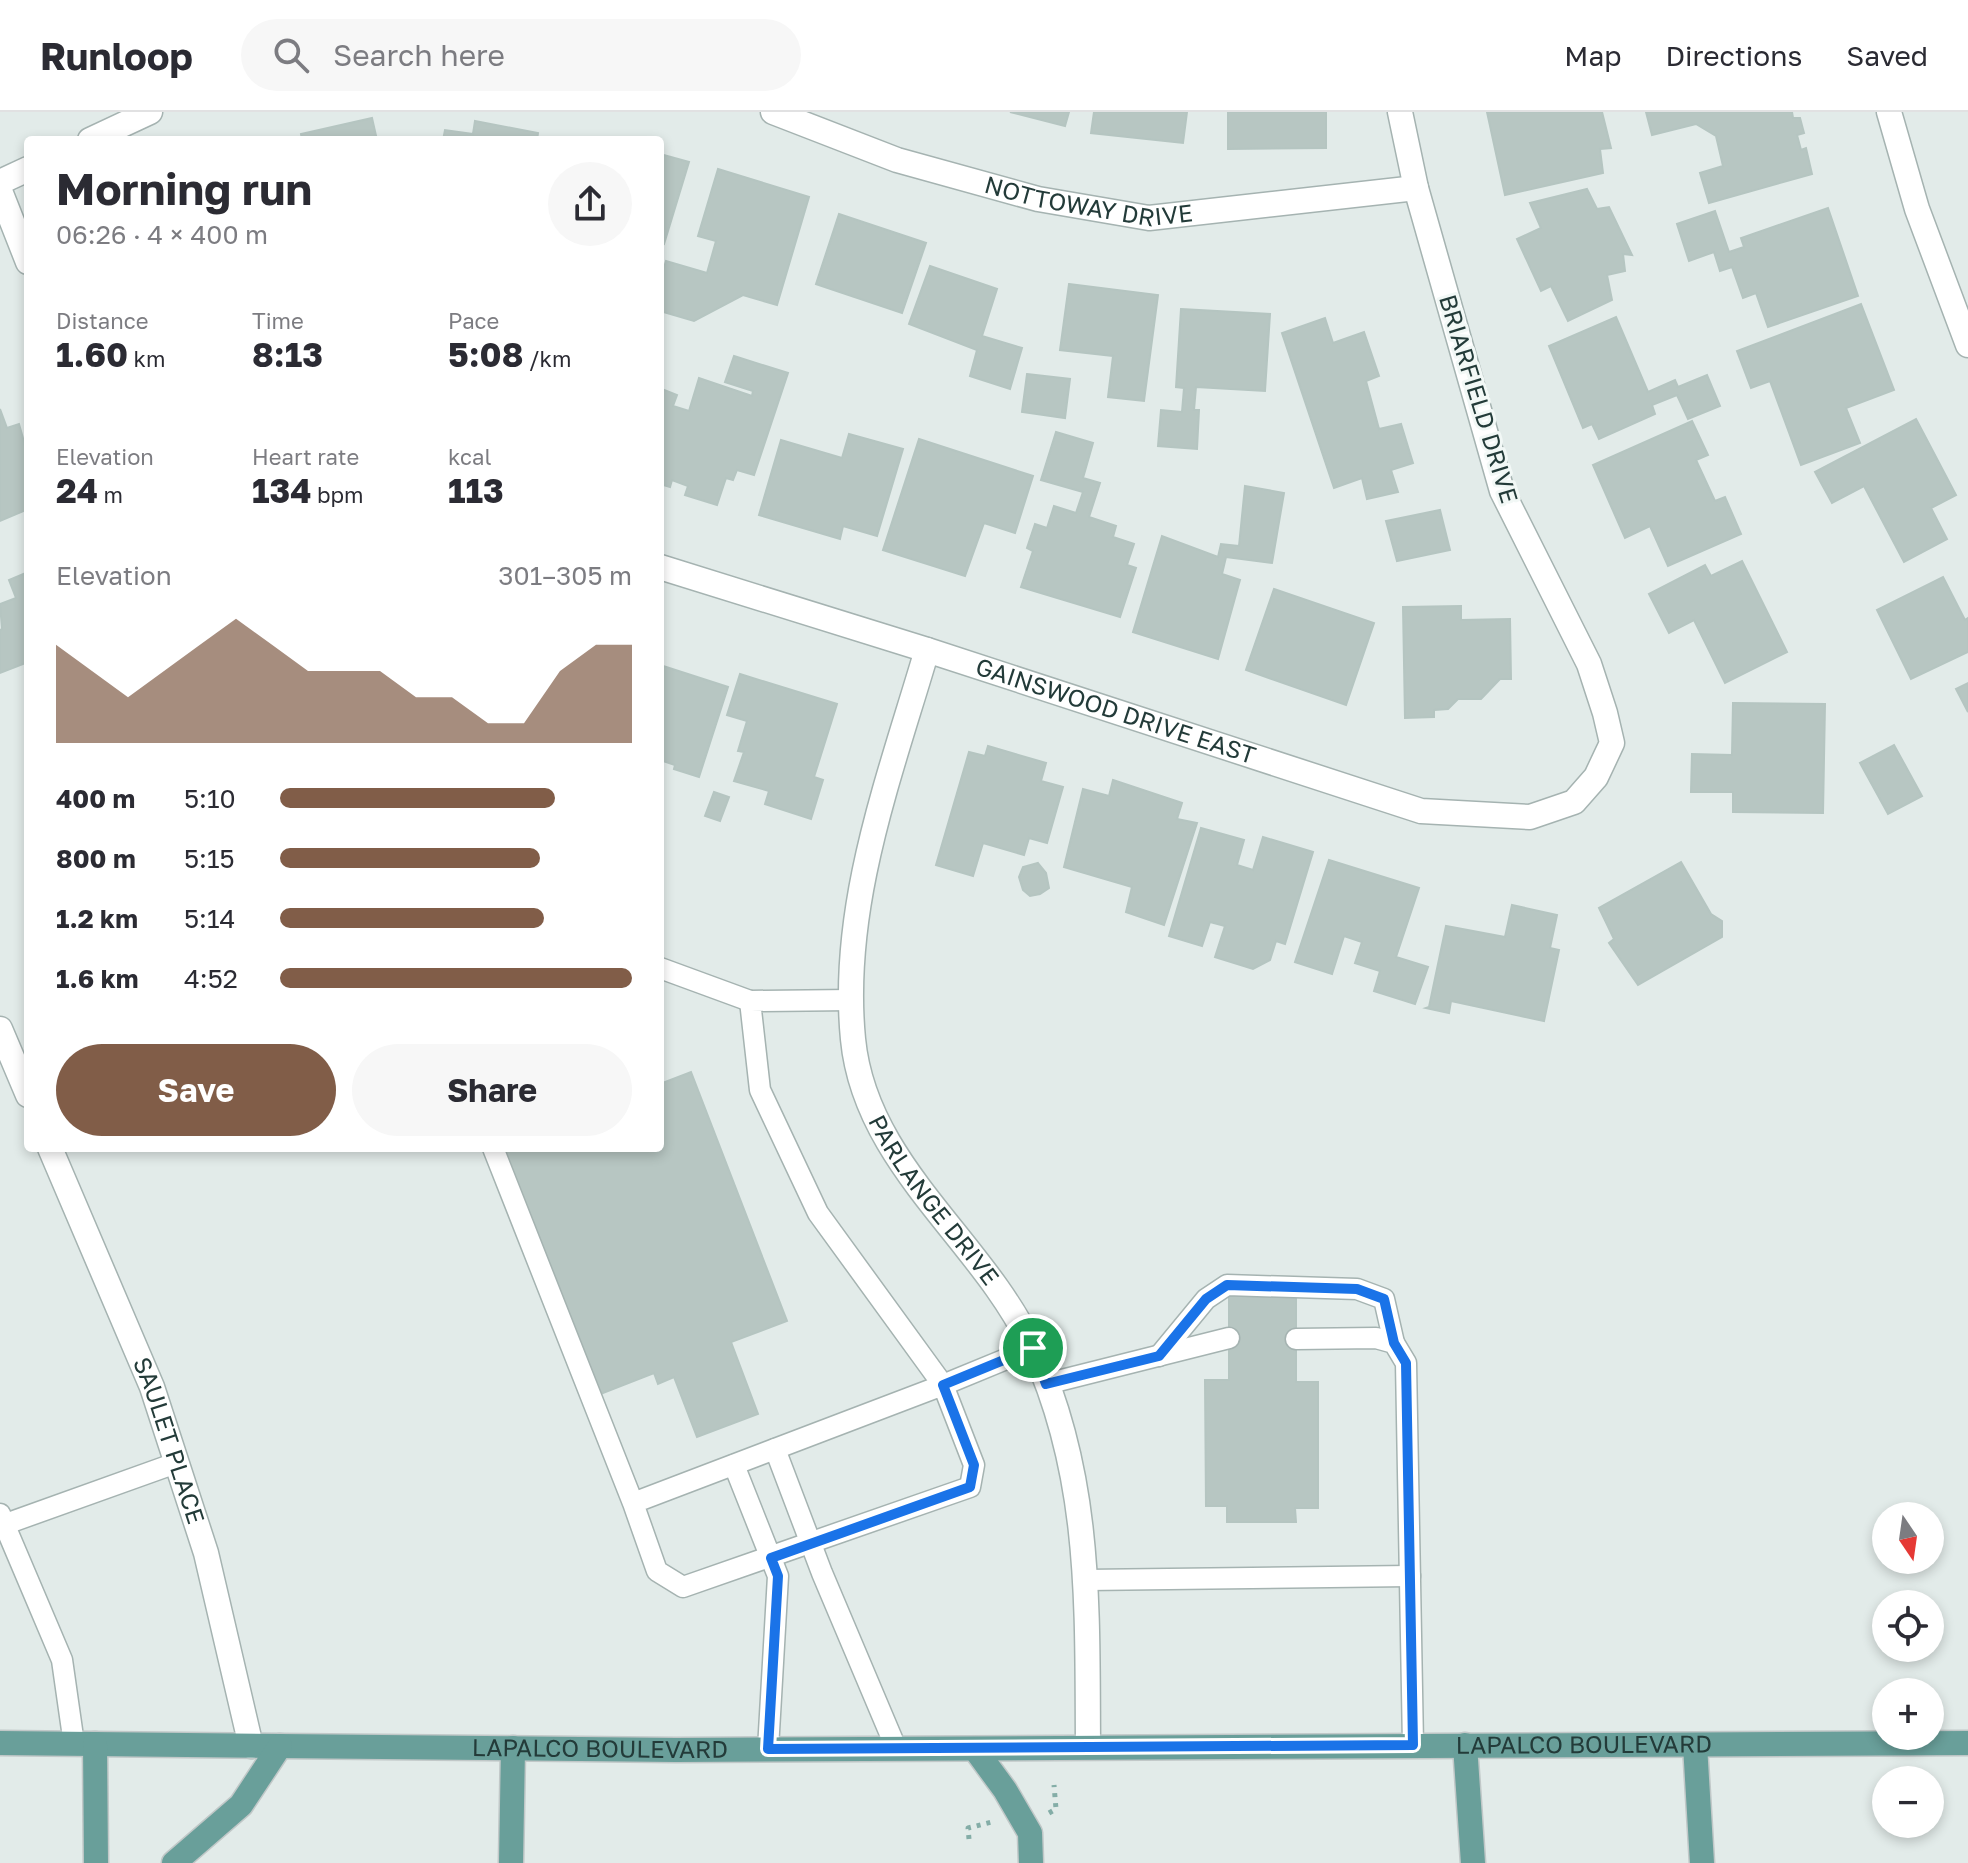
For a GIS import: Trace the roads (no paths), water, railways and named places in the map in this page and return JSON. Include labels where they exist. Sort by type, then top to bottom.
[{"type":"main road","name":"LAPALCO BOULEVARD","points":[[0,1743],[768,1749],[1968,1743]]},
{"type":"main road","points":[[84,1744],[96,1863]]},
{"type":"main road","points":[[1465,1745],[1473,1863]]},
{"type":"main road","points":[[1695,1745],[1702,1863]]},
{"type":"main road","points":[[174,1863],[241,1805],[280,1746]]},
{"type":"main road","points":[[511,1863],[513,1748]]},
{"type":"main road","points":[[975,1749],[1005,1790],[1030,1833],[1031,1863]]},
{"type":"street","points":[[99,136],[150,112]]},
{"type":"street","name":"NOTTOWAY DRIVE","points":[[773,112],[897,160],[1038,199],[1149,218],[1416,188]]},
{"type":"street","name":"BRIARFIELD DRIVE","points":[[1400,112],[1416,188],[1502,491],[1589,664],[1605,713],[1612,743],[1596,777],[1574,802]]},
{"type":"street","points":[[1889,112],[1917,209],[1968,345]]},
{"type":"street","points":[[0,182],[24,171]]},
{"type":"street","points":[[0,191],[24,252]]},
{"type":"street","name":"GAINSWOOD DRIVE EAST","points":[[664,568],[927,650],[1421,811],[1530,817],[1574,802]]},
{"type":"street","name":"PARLANGE DRIVE","points":[[927,650],[869,845],[851,958],[853,1040],[863,1087],[886,1139],[922,1193],[993,1282],[1033,1348],[1061,1426],[1080,1505],[1086,1580],[1088,1746]]},
{"type":"street","points":[[0,1029],[24,1086]]},
{"type":"street","name":"SAULET PLACE","points":[[52,1152],[152,1387],[206,1553],[251,1746]]},
{"type":"lane","points":[[664,969],[750,1001],[852,1000]]},
{"type":"lane","points":[[495,1152],[657,1571],[683,1587],[970,1487],[974,1465],[943,1385],[818,1213],[760,1090],[750,1001]]},
{"type":"lane","points":[[1159,1356],[1206,1299],[1227,1285],[1357,1289],[1384,1299],[1394,1343],[1406,1363],[1413,1745]]},
{"type":"lane","points":[[1046,1384],[1229,1338]]},
{"type":"lane","points":[[1296,1339],[1376,1338],[1394,1343]]},
{"type":"lane","points":[[633,1503],[1033,1348]]},
{"type":"lane","points":[[775,1449],[896,1748]]},
{"type":"lane","points":[[84,1744],[62,1660],[1,1521],[176,1463]]},
{"type":"lane","points":[[734,1465],[778,1576],[768,1749]]},
{"type":"lane","points":[[1086,1580],[1410,1576]]}]
